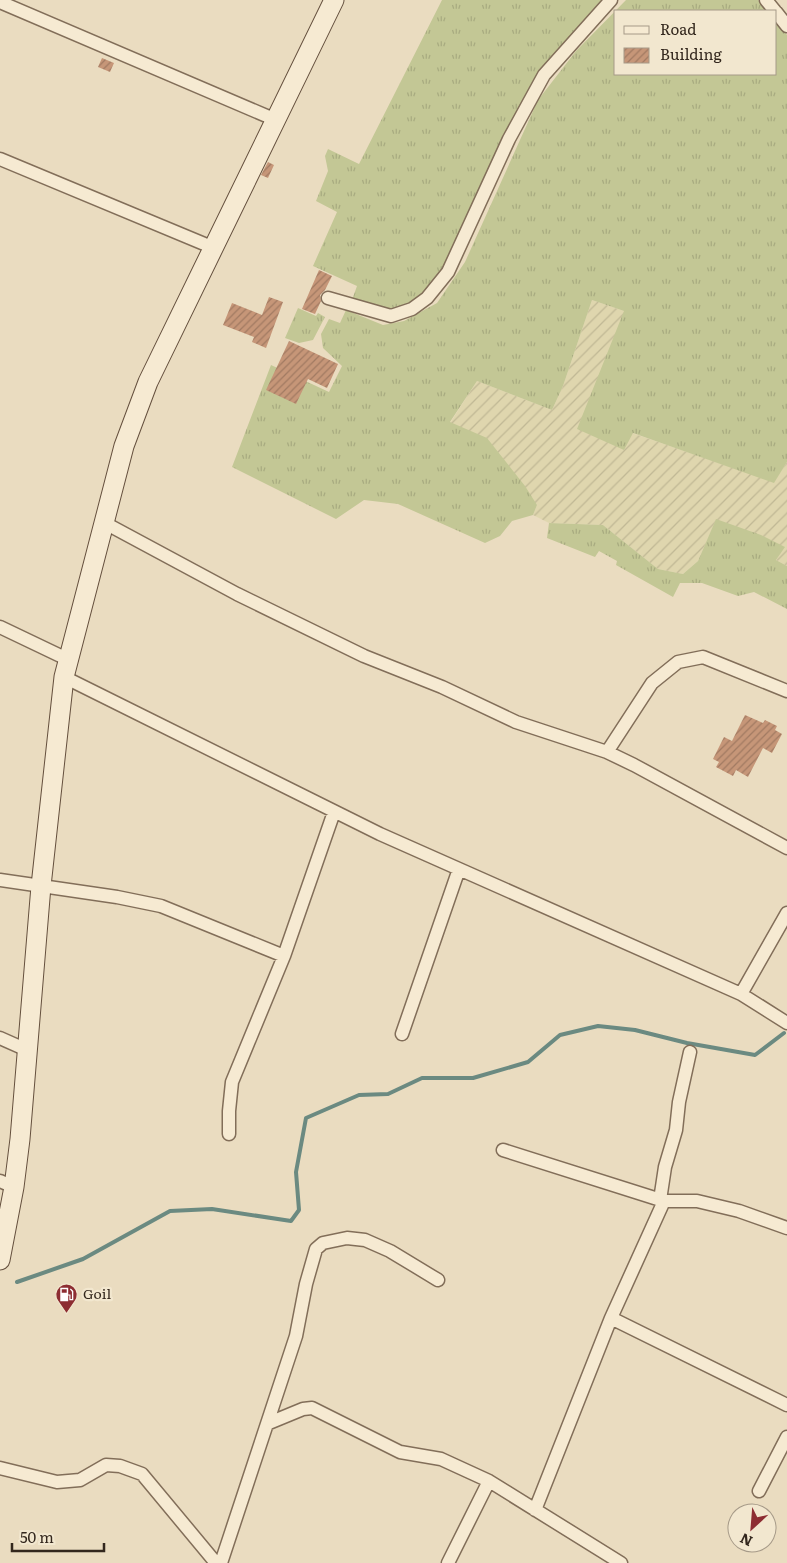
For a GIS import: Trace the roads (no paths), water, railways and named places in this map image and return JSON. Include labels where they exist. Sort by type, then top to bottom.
[{"type":"street","points":[[0,1260],[7,1184],[27,1050],[41,886],[65,668],[103,522],[124,446],[148,382],[334,0]]},
{"type":"street","points":[[328,298],[391,316],[412,309],[427,298],[448,272],[509,139],[544,75],[612,0]]},
{"type":"street","points":[[0,2],[276,120]]},
{"type":"street","points":[[777,14],[787,26]]},
{"type":"street","points":[[0,159],[214,248]]},
{"type":"street","points":[[103,522],[237,594],[364,656],[442,687],[516,722],[607,752],[787,848]]},
{"type":"street","points":[[0,627],[65,668],[334,812],[741,994],[787,1024]]},
{"type":"street","points":[[607,752],[652,683],[678,662],[703,657],[787,691]]},
{"type":"street","points":[[229,1134],[228,1110],[232,1082],[284,956],[334,812]]},
{"type":"street","points":[[402,1034],[459,869]]},
{"type":"street","points":[[0,880],[161,906],[284,956]]},
{"type":"street","points":[[741,994],[787,913]]},
{"type":"street","points":[[0,1038],[27,1050]]},
{"type":"street","points":[[535,1510],[612,1318],[662,1200],[665,1167],[676,1130],[679,1102],[690,1052]]},
{"type":"street","points":[[503,1150],[662,1200],[697,1201],[739,1211],[787,1228]]},
{"type":"street","points":[[221,1563],[269,1423],[275,1396],[296,1336],[316,1249],[323,1243],[347,1238],[365,1240],[390,1251],[438,1280]]},
{"type":"street","points":[[612,1318],[787,1405]]},
{"type":"street","points":[[269,1423],[303,1409],[312,1408],[400,1452],[441,1459],[489,1481],[621,1563]]},
{"type":"street","points":[[759,1491],[787,1437]]},
{"type":"street","points":[[0,1468],[57,1482],[80,1480],[106,1465],[120,1466],[142,1474],[216,1563]]},
{"type":"street","points":[[448,1563],[489,1481]]},
{"type":"waterway","points":[[17,1282],[83,1259],[170,1211],[212,1209],[291,1221],[299,1210],[296,1172],[306,1118],[359,1095],[388,1094],[422,1078],[473,1078],[528,1062],[560,1035],[598,1026],[635,1030],[687,1043],[755,1055],[784,1033]]},
{"type":"place","name":"Goil","points":[[67,1313]]}]
